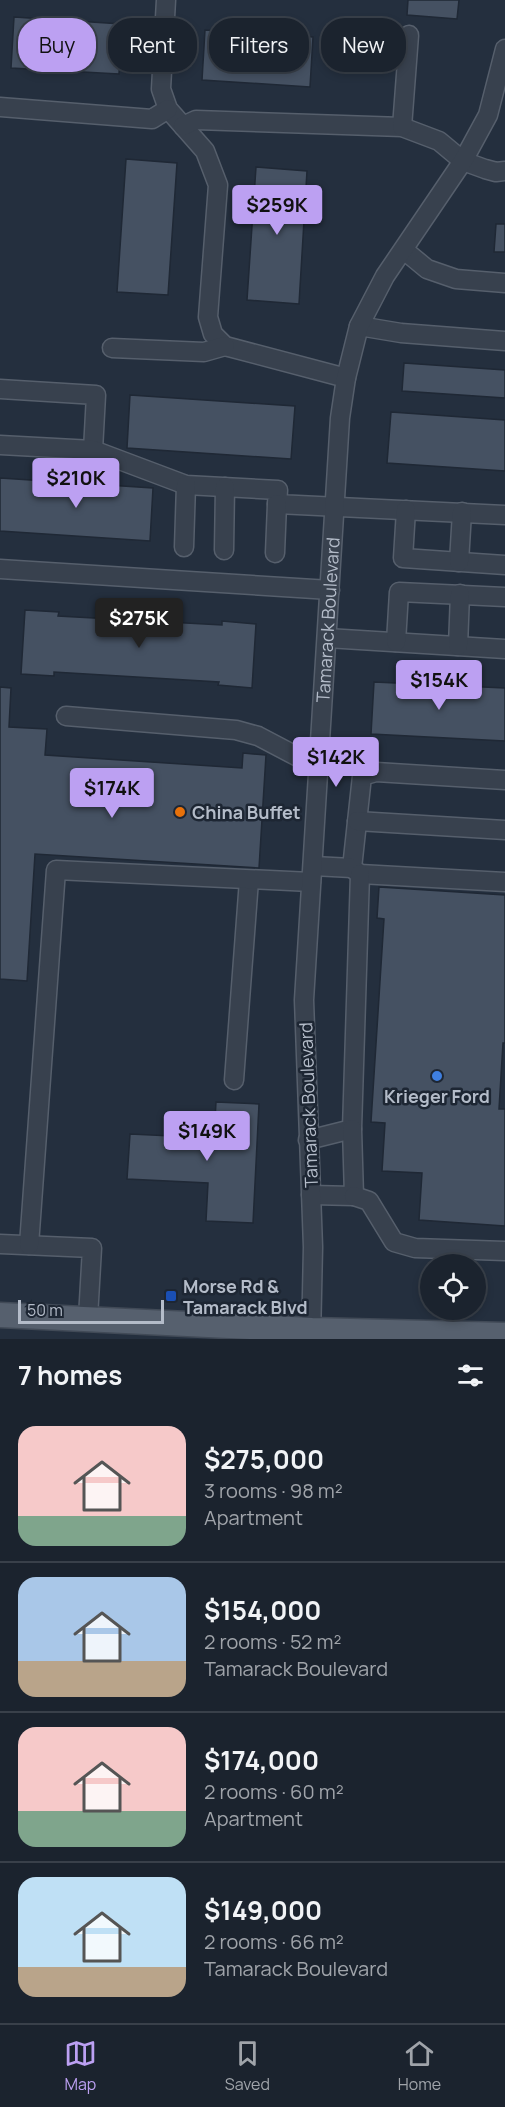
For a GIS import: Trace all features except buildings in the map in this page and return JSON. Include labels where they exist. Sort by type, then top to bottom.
[{"type":"main road","points":[[0,1315],[88,1318],[311,1334],[505,1335]]},
{"type":"street","points":[[166,0],[161,89],[168,109],[205,151],[218,185],[208,317],[213,334],[225,346],[346,378]]},
{"type":"street","points":[[402,128],[409,35]]},
{"type":"street","name":"Tamarack Boulevard","points":[[311,1334],[314,1247],[304,1000],[340,418],[346,378],[359,326],[385,276],[464,161],[497,118],[505,49]]},
{"type":"street","points":[[0,106],[152,119],[168,109]]},
{"type":"street","points":[[183,126],[196,120],[402,128],[439,141],[464,161],[496,172],[505,171]]},
{"type":"street","points":[[404,250],[427,269],[446,276],[456,279],[505,283]]},
{"type":"street","points":[[359,326],[401,333],[505,340]]},
{"type":"street","points":[[112,348],[204,352],[225,346]]},
{"type":"street","points":[[0,389],[96,395],[93,450]]},
{"type":"street","points":[[0,445],[93,450],[186,484],[278,490],[275,553]]},
{"type":"street","points":[[184,548],[186,484]]},
{"type":"street","points":[[224,550],[225,487]]},
{"type":"street","points":[[277,504],[505,514]]},
{"type":"street","points":[[406,510],[403,558],[505,565]]},
{"type":"street","points":[[459,562],[462,512]]},
{"type":"street","points":[[0,569],[330,590]]},
{"type":"street","points":[[396,642],[399,592],[505,597]]},
{"type":"street","points":[[458,646],[460,594]]},
{"type":"street","points":[[327,638],[505,649]]},
{"type":"street","points":[[66,716],[237,730],[258,736],[298,757],[320,759]]},
{"type":"street","points":[[354,1196],[352,1129],[356,871],[357,821],[362,776],[375,772],[505,780]]},
{"type":"street","points":[[357,821],[505,830]]},
{"type":"street","points":[[29,1245],[56,870],[249,879],[356,871],[505,882]]},
{"type":"street","points":[[234,1080],[249,879]]},
{"type":"street","points":[[309,1140],[352,1129]]},
{"type":"street","points":[[311,1195],[354,1196],[369,1201],[394,1242],[415,1248],[505,1251]]},
{"type":"street","points":[[0,1244],[92,1248],[88,1318]]},
{"type":"place","name":"China Buffet","points":[[180,812]]},
{"type":"place","name":"Krieger Ford","points":[[437,1076]]},
{"type":"place","name":"Morse Rd & Tamarack Blvd","points":[[171,1296]]}]
